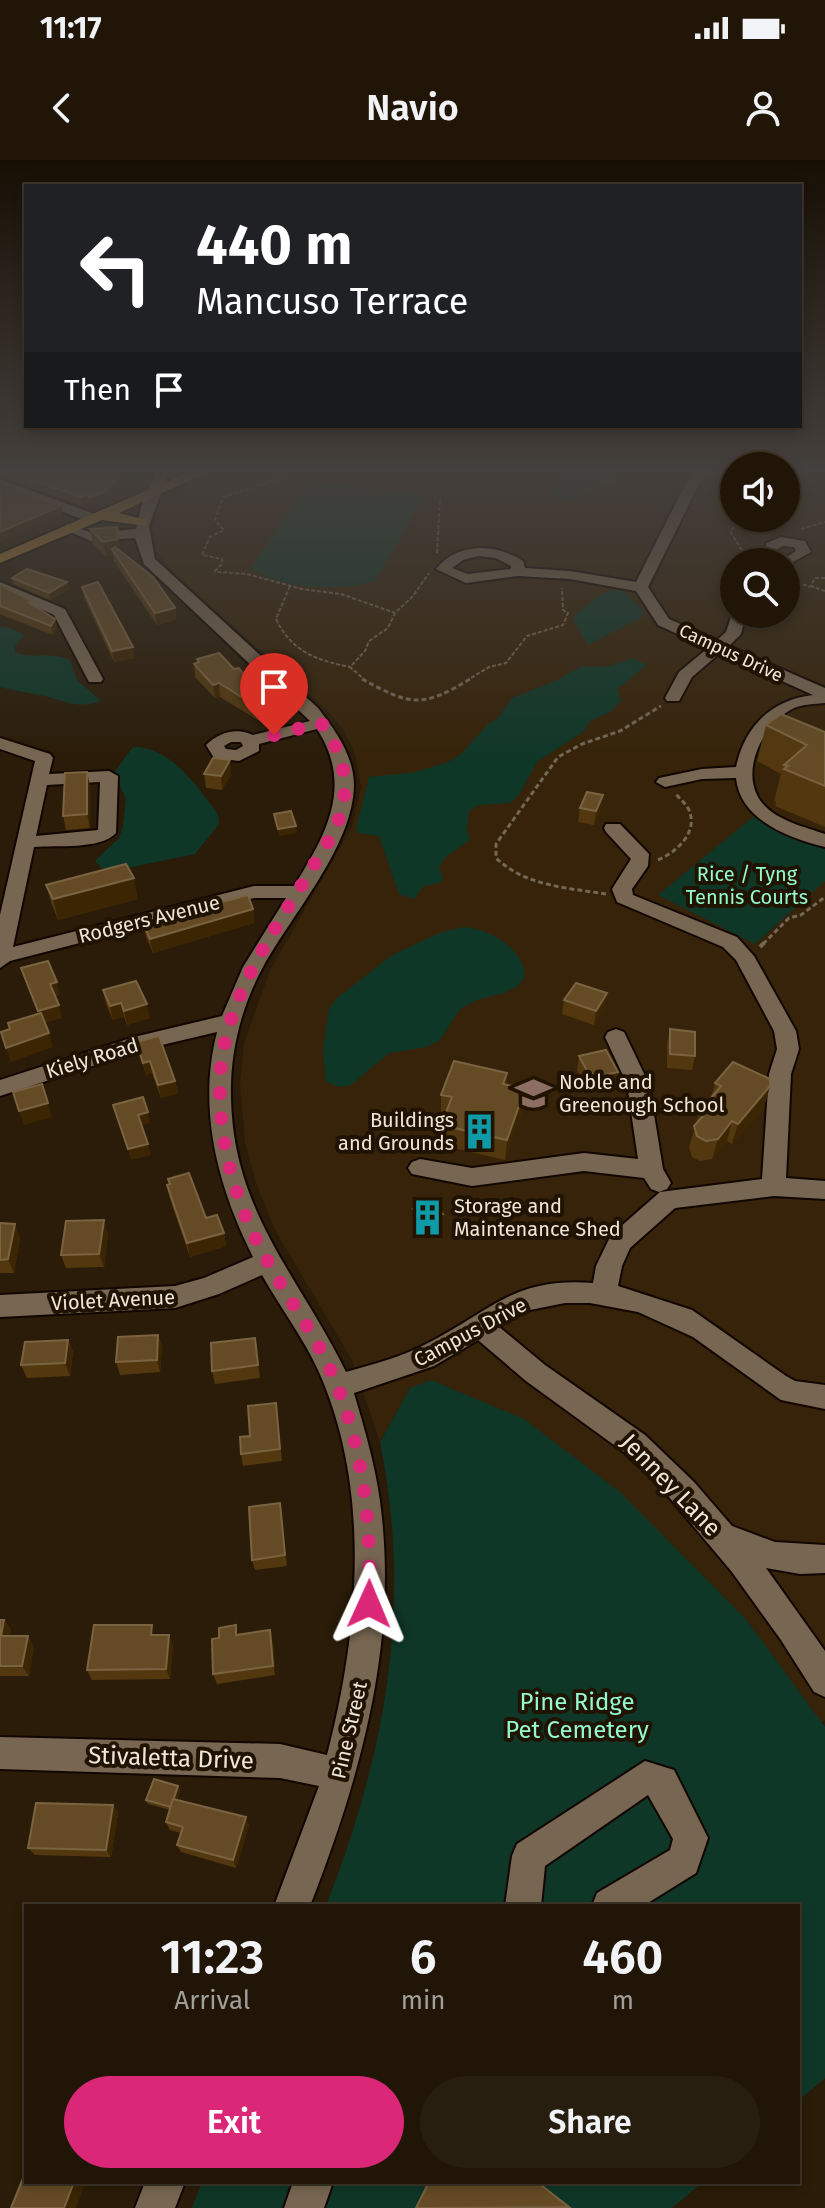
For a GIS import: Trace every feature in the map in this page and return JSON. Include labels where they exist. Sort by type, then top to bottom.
[{"type":"street","name":"Pine Street","points":[[155,567],[321,723],[339,753],[344,775],[344,799],[330,839],[253,967],[231,1021],[220,1084],[223,1135],[236,1188],[267,1262],[312,1333],[338,1386],[353,1436],[363,1489],[370,1579],[360,1689],[323,1830],[293,1904]]},
{"type":"street","points":[[518,572],[641,587],[651,567]]},
{"type":"street","points":[[0,586],[60,612],[95,679]]},
{"type":"street","name":"Campus Drive","points":[[641,587],[663,622],[825,696]]},
{"type":"street","points":[[673,698],[685,675],[733,634],[734,628]]},
{"type":"street","points":[[784,678],[789,692],[787,705]]},
{"type":"street","points":[[825,696],[787,705],[755,735],[743,772],[753,800],[761,811],[825,841]]},
{"type":"street","points":[[251,741],[321,723]]},
{"type":"street","points":[[0,743],[44,758],[28,842],[6,910],[1,959]]},
{"type":"street","points":[[665,782],[702,774],[743,772]]},
{"type":"street","points":[[28,842],[96,837],[107,833],[109,776],[40,780]]},
{"type":"street","points":[[613,828],[634,845],[641,866],[622,889],[624,898],[720,936],[744,956],[788,1040],[780,1074],[774,1187]]},
{"type":"street","name":"Rodgers Avenue","points":[[1,959],[254,892],[298,892]]},
{"type":"street","name":"Kiely Road","points":[[0,1088],[142,1042],[231,1021]]},
{"type":"street","points":[[616,1037],[638,1084],[651,1170],[669,1199]]},
{"type":"street","points":[[420,1168],[472,1177],[584,1162],[651,1170]]},
{"type":"street","points":[[604,1296],[609,1266],[620,1242],[669,1199],[774,1187],[825,1190]]},
{"type":"street","name":"Violet Avenue","points":[[0,1306],[175,1297],[210,1287],[267,1262]]},
{"type":"street","name":"Campus Drive","points":[[338,1386],[422,1359],[508,1307],[531,1298],[572,1294],[604,1296],[653,1307],[688,1321],[776,1384],[791,1392],[825,1397]]},
{"type":"street","name":"Jenney Lane","points":[[480,1325],[520,1363],[587,1407],[634,1444],[684,1491],[796,1633],[825,1681]]},
{"type":"street","points":[[719,1532],[759,1553],[796,1560],[825,1559]]},
{"type":"street","points":[[796,1633],[825,1657]]},
{"type":"street","name":"Stivaletta Drive","points":[[0,1753],[270,1760],[340,1774]]},
{"type":"street","points":[[523,1904],[529,1856],[645,1778],[662,1782],[691,1838],[684,1861],[613,1904]]},
{"type":"street","points":[[155,2208],[164,2184]]},
{"type":"street","points":[[304,2208],[312,2184]]},
{"type":"path","points":[[219,567],[215,571],[257,576],[290,586],[341,594],[395,613]]},
{"type":"path","points":[[350,667],[365,651],[369,641],[388,628],[395,613],[413,596],[430,571]]},
{"type":"path","points":[[813,588],[813,580],[825,578]]},
{"type":"path","points":[[290,586],[276,619],[286,642],[328,663],[350,667],[360,678],[397,698],[423,702],[452,690],[489,667],[506,663],[527,636],[563,625],[568,613],[563,610],[560,593],[568,584],[603,581]]},
{"type":"path","points":[[800,583],[825,591]]},
{"type":"path","points":[[624,898],[550,883],[510,870],[496,858],[496,844],[558,757],[582,744],[620,731],[673,698]]},
{"type":"path","points":[[641,866],[670,857],[684,844],[689,825],[688,808],[665,782]]},
{"type":"path","points":[[744,956],[761,946],[789,918],[801,915],[825,897]]},
{"type":"shaded area","name":"Noble and Greenough School","points":[[169,567],[720,567],[720,628],[800,628],[800,567],[825,567],[825,1720],[821,1722],[746,1619],[410,1388],[380,1442],[352,1360],[275,1230],[256,1183],[245,1142],[240,1082],[244,1043],[270,970],[352,827],[361,787],[354,751],[344,731],[325,708]]},
{"type":"green space","points":[[384,567],[376,581],[329,587],[295,585],[264,576],[251,568]]},
{"type":"green space","points":[[621,588],[644,612],[642,617],[588,645],[573,620],[575,615],[600,594]]},
{"type":"green space","points":[[5,626],[25,635],[15,646],[15,652],[70,660],[77,680],[101,701],[73,704],[0,687],[0,627]]},
{"type":"green space","points":[[634,658],[647,665],[617,689],[621,701],[610,712],[590,721],[584,731],[537,762],[519,795],[510,803],[479,805],[469,811],[467,831],[470,840],[447,856],[439,867],[443,879],[440,883],[424,886],[414,899],[399,894],[379,836],[358,833],[356,829],[369,777],[416,772],[448,762],[460,755],[489,723],[498,718],[512,698],[555,681],[582,666],[606,667]]},
{"type":"green space","points":[[133,747],[160,754],[182,770],[218,814],[219,824],[195,854],[132,867],[102,869],[95,861],[119,838],[123,826],[126,799],[114,773]]},
{"type":"green space","name":"Rice / Tyng Tennis Courts","points":[[754,816],[825,848],[825,881],[755,944],[658,895]]},
{"type":"green space","points":[[463,927],[483,931],[512,948],[525,976],[518,986],[460,1009],[440,1040],[426,1047],[389,1053],[351,1085],[340,1087],[326,1082],[323,1049],[329,1009],[336,999],[392,955],[439,933]]},
{"type":"green space","name":"Pine Ridge Pet Cemetery","points":[[431,1380],[524,1419],[620,1492],[746,1619],[825,1727],[825,2078],[800,2099],[800,1904],[327,1904],[364,1792],[388,1678],[394,1562],[390,1503],[380,1442],[410,1388]]},
{"type":"green space","points":[[201,2184],[701,2184],[672,2208],[192,2208]]},
{"type":"building","points":[[124,567],[140,567],[153,577],[175,608],[155,613]]},
{"type":"building","points":[[27,569],[67,582],[49,593],[12,578]]},
{"type":"building","points":[[98,582],[133,647],[112,651],[82,587]]},
{"type":"building","points":[[0,585],[31,600],[28,602],[55,619],[51,626],[0,606]]},
{"type":"building","points":[[219,653],[234,669],[239,668],[254,688],[263,684],[285,698],[268,706],[273,713],[269,714],[219,683],[213,685],[194,664],[199,662],[197,659]]},
{"type":"building","points":[[781,714],[825,732],[825,786],[784,769],[788,766],[784,765],[807,745],[766,725]]},
{"type":"building","points":[[213,758],[230,760],[221,776],[204,774]]},
{"type":"building","points":[[87,772],[87,814],[63,816],[65,773]]},
{"type":"building","points":[[587,792],[603,795],[596,811],[580,808]]},
{"type":"building","points":[[291,811],[296,826],[278,829],[274,814]]},
{"type":"building","points":[[126,864],[134,878],[53,899],[46,885]]},
{"type":"building","points":[[248,895],[253,909],[150,939],[143,923]]},
{"type":"building","points":[[48,961],[57,982],[50,984],[59,1005],[38,1011],[21,968]]},
{"type":"building","points":[[136,981],[147,1004],[124,1011],[121,1003],[110,1006],[103,990]]},
{"type":"building","points":[[576,983],[607,993],[596,1011],[564,1000]]},
{"type":"building","points":[[41,1013],[49,1033],[6,1048],[1,1032],[10,1029],[8,1023]]},
{"type":"building","points":[[670,1029],[695,1032],[695,1056],[670,1054]]},
{"type":"building","points":[[159,1036],[175,1081],[158,1085],[150,1061],[143,1063],[136,1042]]},
{"type":"building","points":[[606,1050],[618,1072],[591,1078],[579,1056]]},
{"type":"building","name":"Buildings and Grounds","points":[[454,1061],[507,1073],[503,1084],[525,1089],[507,1140],[441,1125],[452,1097],[441,1095]]},
{"type":"building","points":[[733,1062],[770,1079],[770,1086],[738,1124],[732,1121],[718,1139],[706,1141],[697,1136],[694,1126],[705,1114],[700,1111],[721,1086],[715,1083]]},
{"type":"building","points":[[42,1084],[48,1103],[19,1111],[13,1092]]},
{"type":"building","points":[[143,1097],[148,1112],[138,1115],[148,1144],[128,1149],[113,1105]]},
{"type":"building","points":[[189,1173],[206,1218],[217,1215],[224,1233],[187,1243],[167,1185],[170,1184],[168,1179]]},
{"type":"building","points":[[429,1200],[443,1214],[427,1223],[413,1209]]},
{"type":"building","points":[[104,1220],[99,1254],[61,1255],[66,1221]]},
{"type":"building","points":[[0,1223],[15,1224],[8,1259],[0,1260]]},
{"type":"building","points":[[158,1335],[157,1360],[116,1362],[118,1337]]},
{"type":"building","points":[[255,1338],[258,1365],[212,1371],[211,1343]]},
{"type":"building","points":[[68,1340],[65,1363],[21,1365],[25,1342]]},
{"type":"building","points":[[276,1403],[280,1449],[241,1454],[240,1437],[250,1436],[248,1406]]},
{"type":"building","points":[[280,1503],[285,1555],[252,1560],[249,1507]]},
{"type":"building","points":[[0,1620],[4,1620],[1,1636],[28,1636],[22,1666],[0,1666]]},
{"type":"building","points":[[94,1625],[152,1625],[151,1635],[169,1635],[166,1669],[87,1670]]},
{"type":"building","points":[[236,1625],[236,1635],[270,1630],[273,1666],[213,1674],[212,1639],[219,1638],[219,1628]]},
{"type":"building","points":[[154,1779],[178,1786],[171,1807],[146,1800]]},
{"type":"building","points":[[173,1799],[246,1817],[233,1860],[177,1845],[183,1827],[166,1822]]},
{"type":"building","points":[[36,1803],[113,1805],[106,1850],[28,1848]]},
{"type":"building","points":[[24,2176],[24,2184],[73,2184],[64,2208],[11,2208]]},
{"type":"building","points":[[428,2184],[540,2184],[569,2207],[416,2208]]},
{"type":"place","name":"Noble and Greenough School","points":[[533,1093]]},
{"type":"place","name":"Buildings and Grounds","points":[[480,1131]]},
{"type":"place","name":"Storage and Maintenance Shed","points":[[428,1218]]},
{"type":"route","points":[[274,735],[321,723],[339,753],[344,775],[344,799],[330,839],[253,967],[237,1002],[221,1063],[222,1125],[236,1188],[255,1236],[267,1262],[321,1350],[344,1405],[366,1510],[369,1604]]}]
